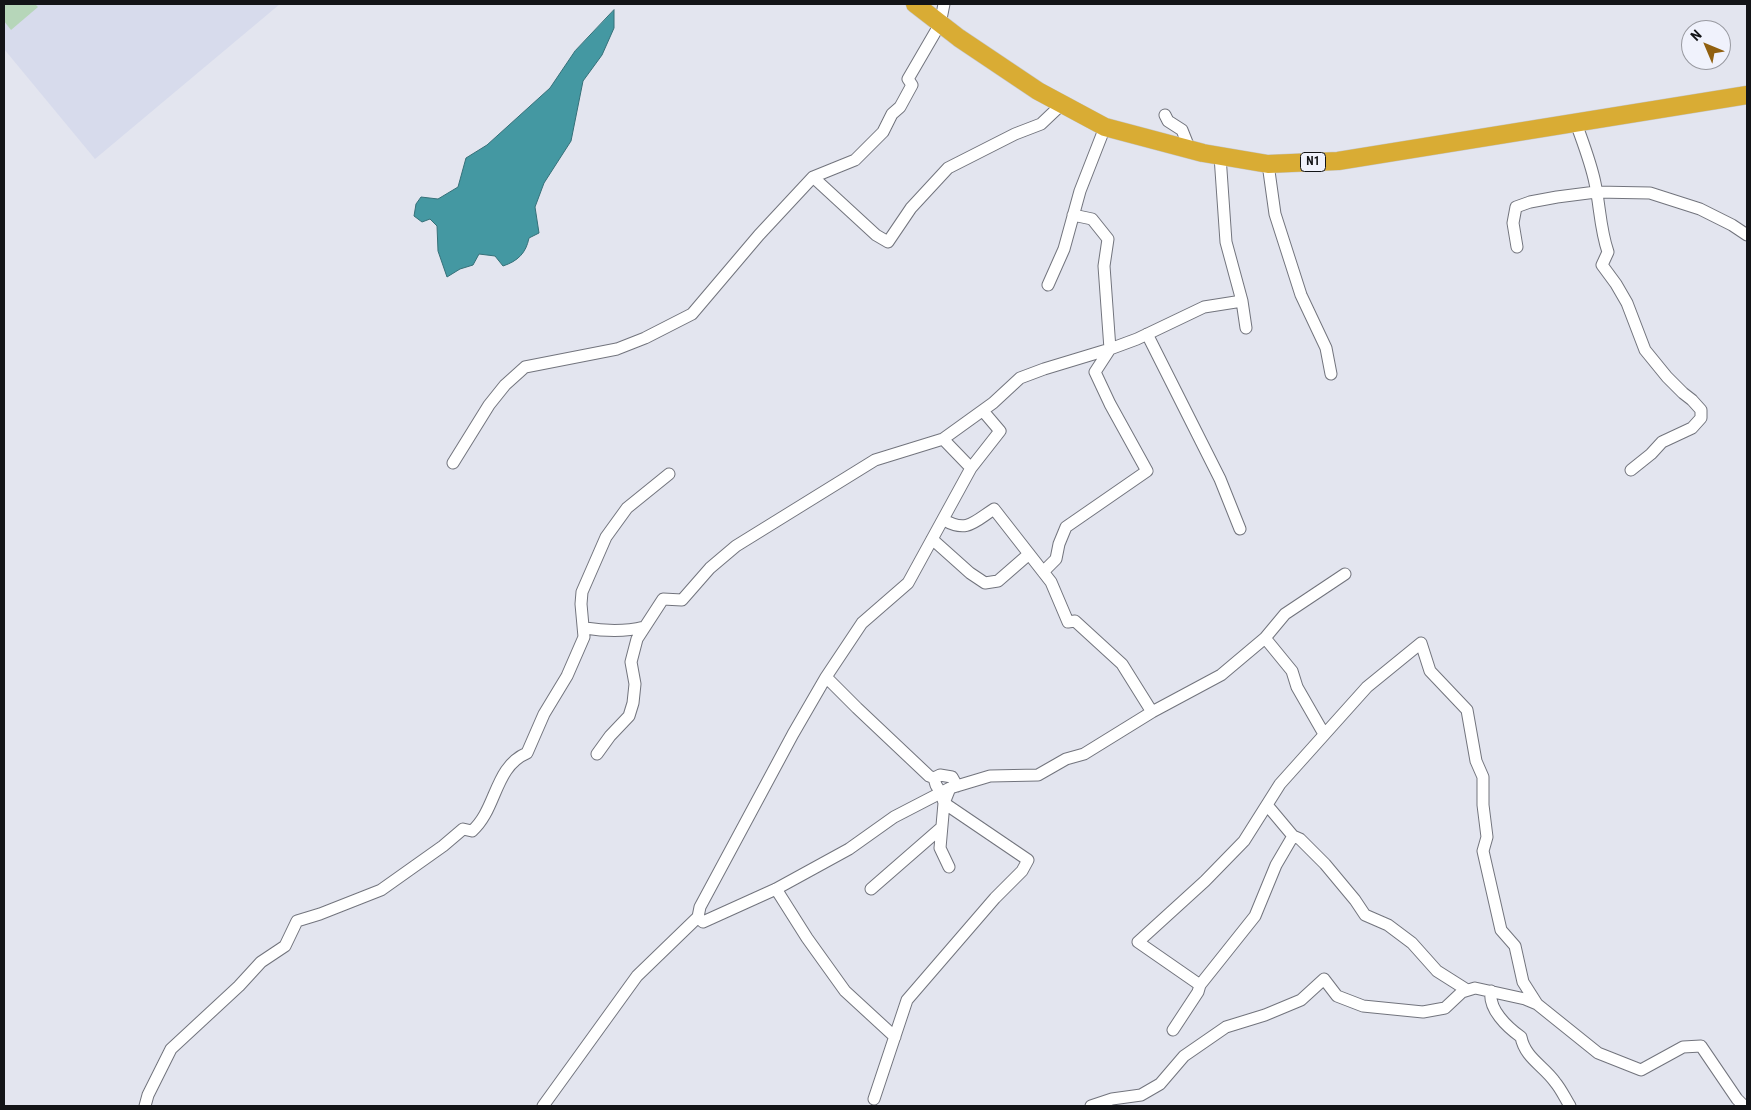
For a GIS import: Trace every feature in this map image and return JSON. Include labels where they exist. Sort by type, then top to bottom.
[{"type":"highway","name":"N1","points":[[915,4],[959,38],[1030,86],[1105,128],[1190,150],[1268,164],[1338,161],[1747,95]]},
{"type":"street","points":[[453,462],[489,405],[505,385],[525,367],[617,349],[645,338],[692,314],[759,235],[813,177],[854,160],[882,132],[892,114],[900,107],[912,85],[908,79],[940,24],[944,4]]},
{"type":"street","points":[[813,177],[876,235],[888,242],[911,208],[948,168],[1015,134],[1042,124],[1061,104]]},
{"type":"street","points":[[1164,115],[1168,121],[1182,130],[1190,150]]},
{"type":"street","points":[[1576,123],[1595,184],[1603,240],[1608,252],[1602,265],[1627,303],[1645,350],[1667,377],[1701,410],[1701,418],[1692,428],[1662,442],[1651,454],[1631,470]]},
{"type":"street","points":[[1048,285],[1064,249],[1080,191],[1105,128]]},
{"type":"street","points":[[1220,156],[1226,242],[1242,301],[1246,328]]},
{"type":"street","points":[[1268,164],[1275,214],[1301,295],[1326,348],[1331,374]]},
{"type":"street","points":[[1516,246],[1513,223],[1516,207],[1530,202],[1596,192],[1650,193],[1700,209],[1747,235]]},
{"type":"street","points":[[1043,572],[1056,559],[1066,527],[1147,472],[1095,372],[1110,350],[1104,266],[1108,239],[1092,219],[1073,216]]},
{"type":"street","points":[[598,754],[610,736],[629,716],[633,703],[635,684],[631,662],[644,627],[663,599],[682,600],[710,568],[736,546],[874,460],[943,439],[983,411],[1020,378],[1110,350],[1204,307],[1242,301]]},
{"type":"street","points":[[1147,334],[1220,479],[1240,528]]},
{"type":"street","points":[[543,1106],[637,976],[698,917],[700,907],[793,734],[826,678],[862,623],[908,583],[972,468],[1000,431],[983,411]]},
{"type":"street","points":[[943,439],[972,468]]},
{"type":"street","points":[[145,1106],[148,1095],[171,1049],[239,986],[261,962],[285,946],[298,921],[381,890],[444,846],[463,829],[472,831],[480,823],[504,772],[516,757],[527,753],[544,714],[567,676],[584,637],[585,628],[581,604],[582,592],[606,537],[627,508],[669,474]]},
{"type":"street","points":[[944,520],[956,527],[967,526],[994,509],[1051,582],[1068,622],[1075,621],[1122,664],[1152,712]]},
{"type":"street","points":[[932,539],[970,573],[985,583],[998,581],[1029,554]]},
{"type":"street","points":[[698,917],[703,922],[776,889],[850,849],[894,817],[948,793],[990,776],[1038,775],[1066,759],[1084,754],[1152,712],[1221,674],[1265,638],[1284,614],[1345,574]]},
{"type":"street","points":[[585,628],[633,630],[644,627]]},
{"type":"street","points":[[1265,638],[1292,671],[1296,687],[1324,734]]},
{"type":"street","points":[[1200,985],[1138,942],[1205,881],[1244,841],[1280,784],[1367,687],[1421,644],[1430,670],[1467,710],[1476,760],[1483,777],[1483,805],[1487,837],[1484,851],[1501,930],[1515,946],[1522,982],[1536,1004]]},
{"type":"street","points":[[826,678],[929,776],[934,778]]},
{"type":"street","points":[[934,778],[940,775],[952,777],[941,828],[940,848],[949,867]]},
{"type":"street","points":[[874,1099],[884,1064],[907,1000],[995,898],[1022,871],[1028,860],[936,785],[934,778]]},
{"type":"street","points":[[1267,805],[1293,836],[1300,839],[1325,864],[1366,915],[1388,925],[1412,943],[1437,971],[1467,990]]},
{"type":"street","points":[[871,889],[941,828]]},
{"type":"street","points":[[1174,1030],[1198,992],[1200,985],[1254,916],[1276,865],[1293,836]]},
{"type":"street","points":[[776,889],[807,938],[845,992],[895,1037]]},
{"type":"street","points":[[1091,1106],[1112,1099],[1141,1095],[1160,1084],[1184,1056],[1226,1027],[1265,1015],[1301,1000],[1324,978],[1337,996],[1363,1006],[1424,1012],[1445,1008],[1462,992],[1475,988],[1525,999],[1536,1004],[1598,1053],[1642,1070],[1683,1047],[1701,1046],[1737,1099],[1744,1106]]},
{"type":"street","points":[[1491,990],[1490,998],[1501,1019],[1512,1031],[1521,1037],[1529,1055],[1555,1080],[1570,1106]]},
{"type":"shaded area","points":[[4,4],[280,4],[95,159],[4,49]]},
{"type":"green space","points":[[4,4],[35,4],[38,7],[11,30],[4,21]]},
{"type":"water","points":[[614,10],[614,28],[602,55],[583,81],[571,141],[544,183],[535,207],[539,233],[529,238],[523,252],[517,259],[508,264],[503,266],[495,256],[479,254],[473,265],[460,269],[447,277],[438,251],[437,226],[430,219],[422,222],[414,216],[416,204],[421,197],[438,199],[458,187],[466,158],[487,145],[550,88],[575,51]]}]
